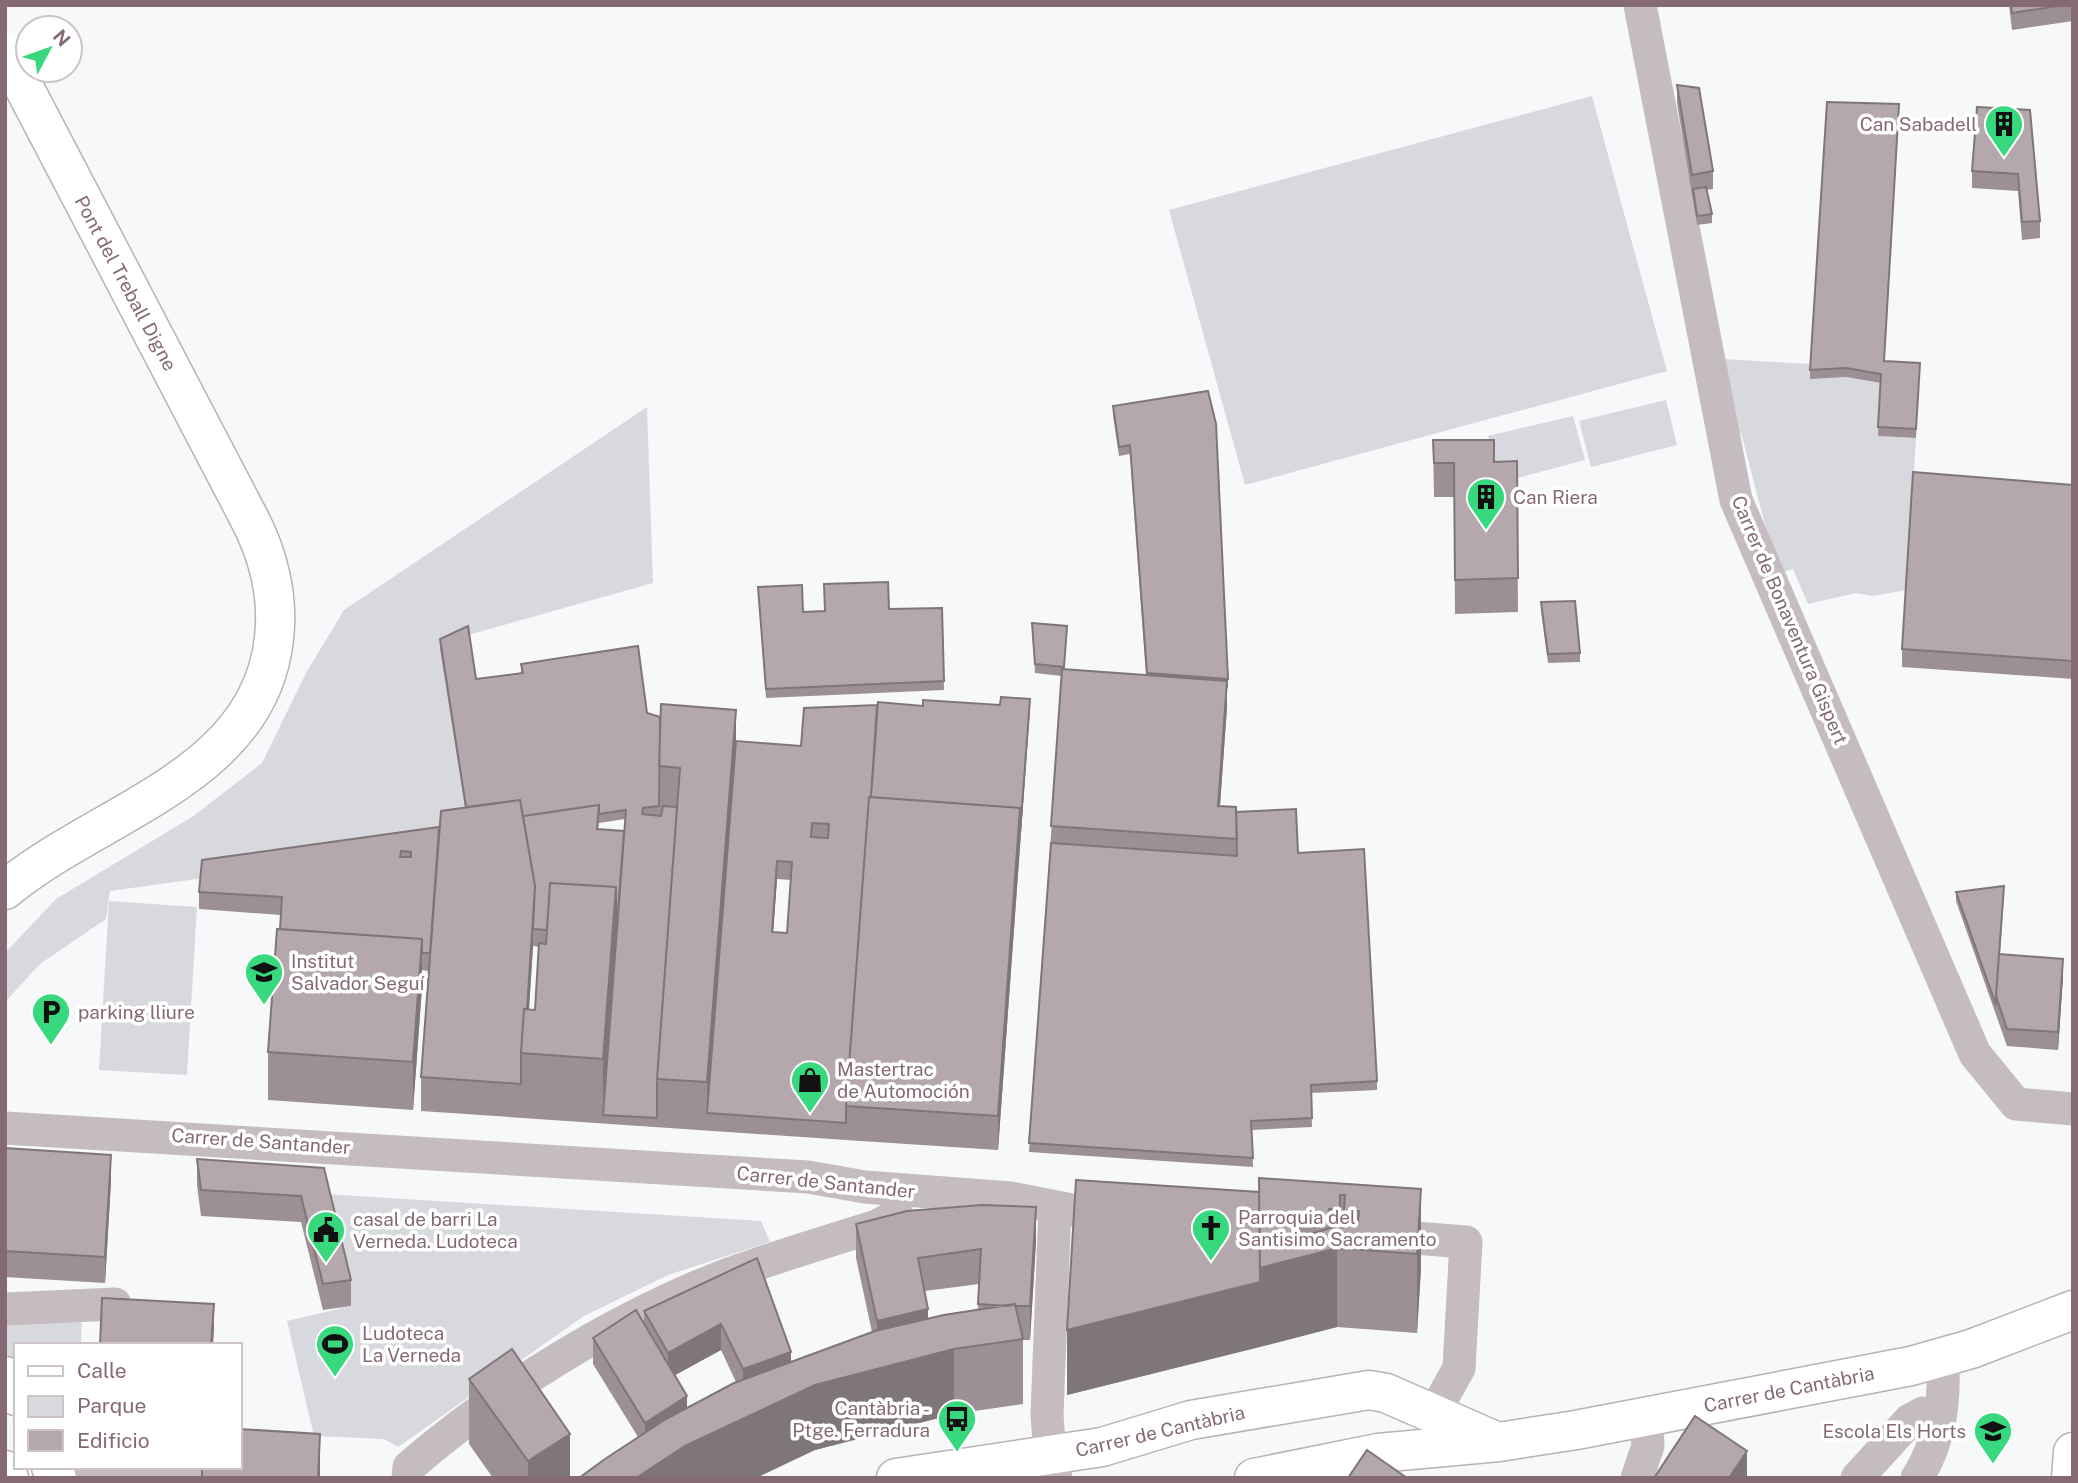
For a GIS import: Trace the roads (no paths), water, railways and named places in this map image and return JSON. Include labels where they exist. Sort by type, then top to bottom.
[{"type":"street","name":"Carrer de Bonaventura Gispert","points":[[1640,5],[1736,500],[1975,1054],[2016,1104],[2073,1109]]},
{"type":"street","name":"Pont del Treball Digne","points":[[5,51],[247,516],[265,560],[275,600],[272,656],[262,689],[241,726],[197,768],[64,849],[5,890]]},
{"type":"street","name":"Carrer de Santander","points":[[5,1128],[808,1177],[865,1187],[1011,1198],[1055,1207],[1146,1217]]},
{"type":"street","points":[[408,1478],[409,1467],[438,1441],[592,1339],[719,1278],[877,1226],[935,1192]]},
{"type":"street","points":[[1053,1466],[1046,1415],[1050,1399],[1055,1207]]},
{"type":"street","points":[[1341,1232],[1466,1242],[1459,1368],[1433,1415]]},
{"type":"street","points":[[5,1309],[115,1304]]},
{"type":"street","name":"Carrer de Cantàbria","points":[[1254,1478],[1378,1453],[1499,1442],[1942,1358],[2073,1310]]},
{"type":"street","points":[[1917,1478],[1934,1443],[1945,1382],[1942,1358]]},
{"type":"street","points":[[5,1376],[14,1392]]},
{"type":"street","name":"Carrer de Cantàbria","points":[[896,1478],[1053,1466],[1102,1447],[1191,1420],[1347,1392],[1386,1393],[1499,1442]]},
{"type":"street","points":[[1857,1478],[1910,1420],[1923,1413]]},
{"type":"street","points":[[1637,1478],[1648,1446],[1646,1416]]},
{"type":"street","points":[[2071,1478],[2073,1452]]},
{"type":"street","points":[[5,1470],[9,1478]]},
{"type":"street","points":[[54,1472],[193,1477]]},
{"type":"place","name":"Can Sabadell","points":[[2004,158]]},
{"type":"place","name":"Can Riera","points":[[1486,531]]},
{"type":"place","name":"Institut Salvador Seguí","points":[[264,1006]]},
{"type":"place","name":"parking lliure","points":[[51,1046]]},
{"type":"place","name":"Mastertrac de Automoción","points":[[810,1114]]},
{"type":"place","name":"Parroquia del Santisimo Sacramento","points":[[1211,1262]]},
{"type":"place","name":"casal de barri La Verneda. Ludoteca","points":[[326,1264]]},
{"type":"place","name":"Ludoteca La Verneda","points":[[335,1378]]},
{"type":"place","name":"Cantàbria - Ptge. Ferradura","points":[[957,1453]]},
{"type":"place","name":"Escola Els Horts","points":[[1993,1465]]}]
